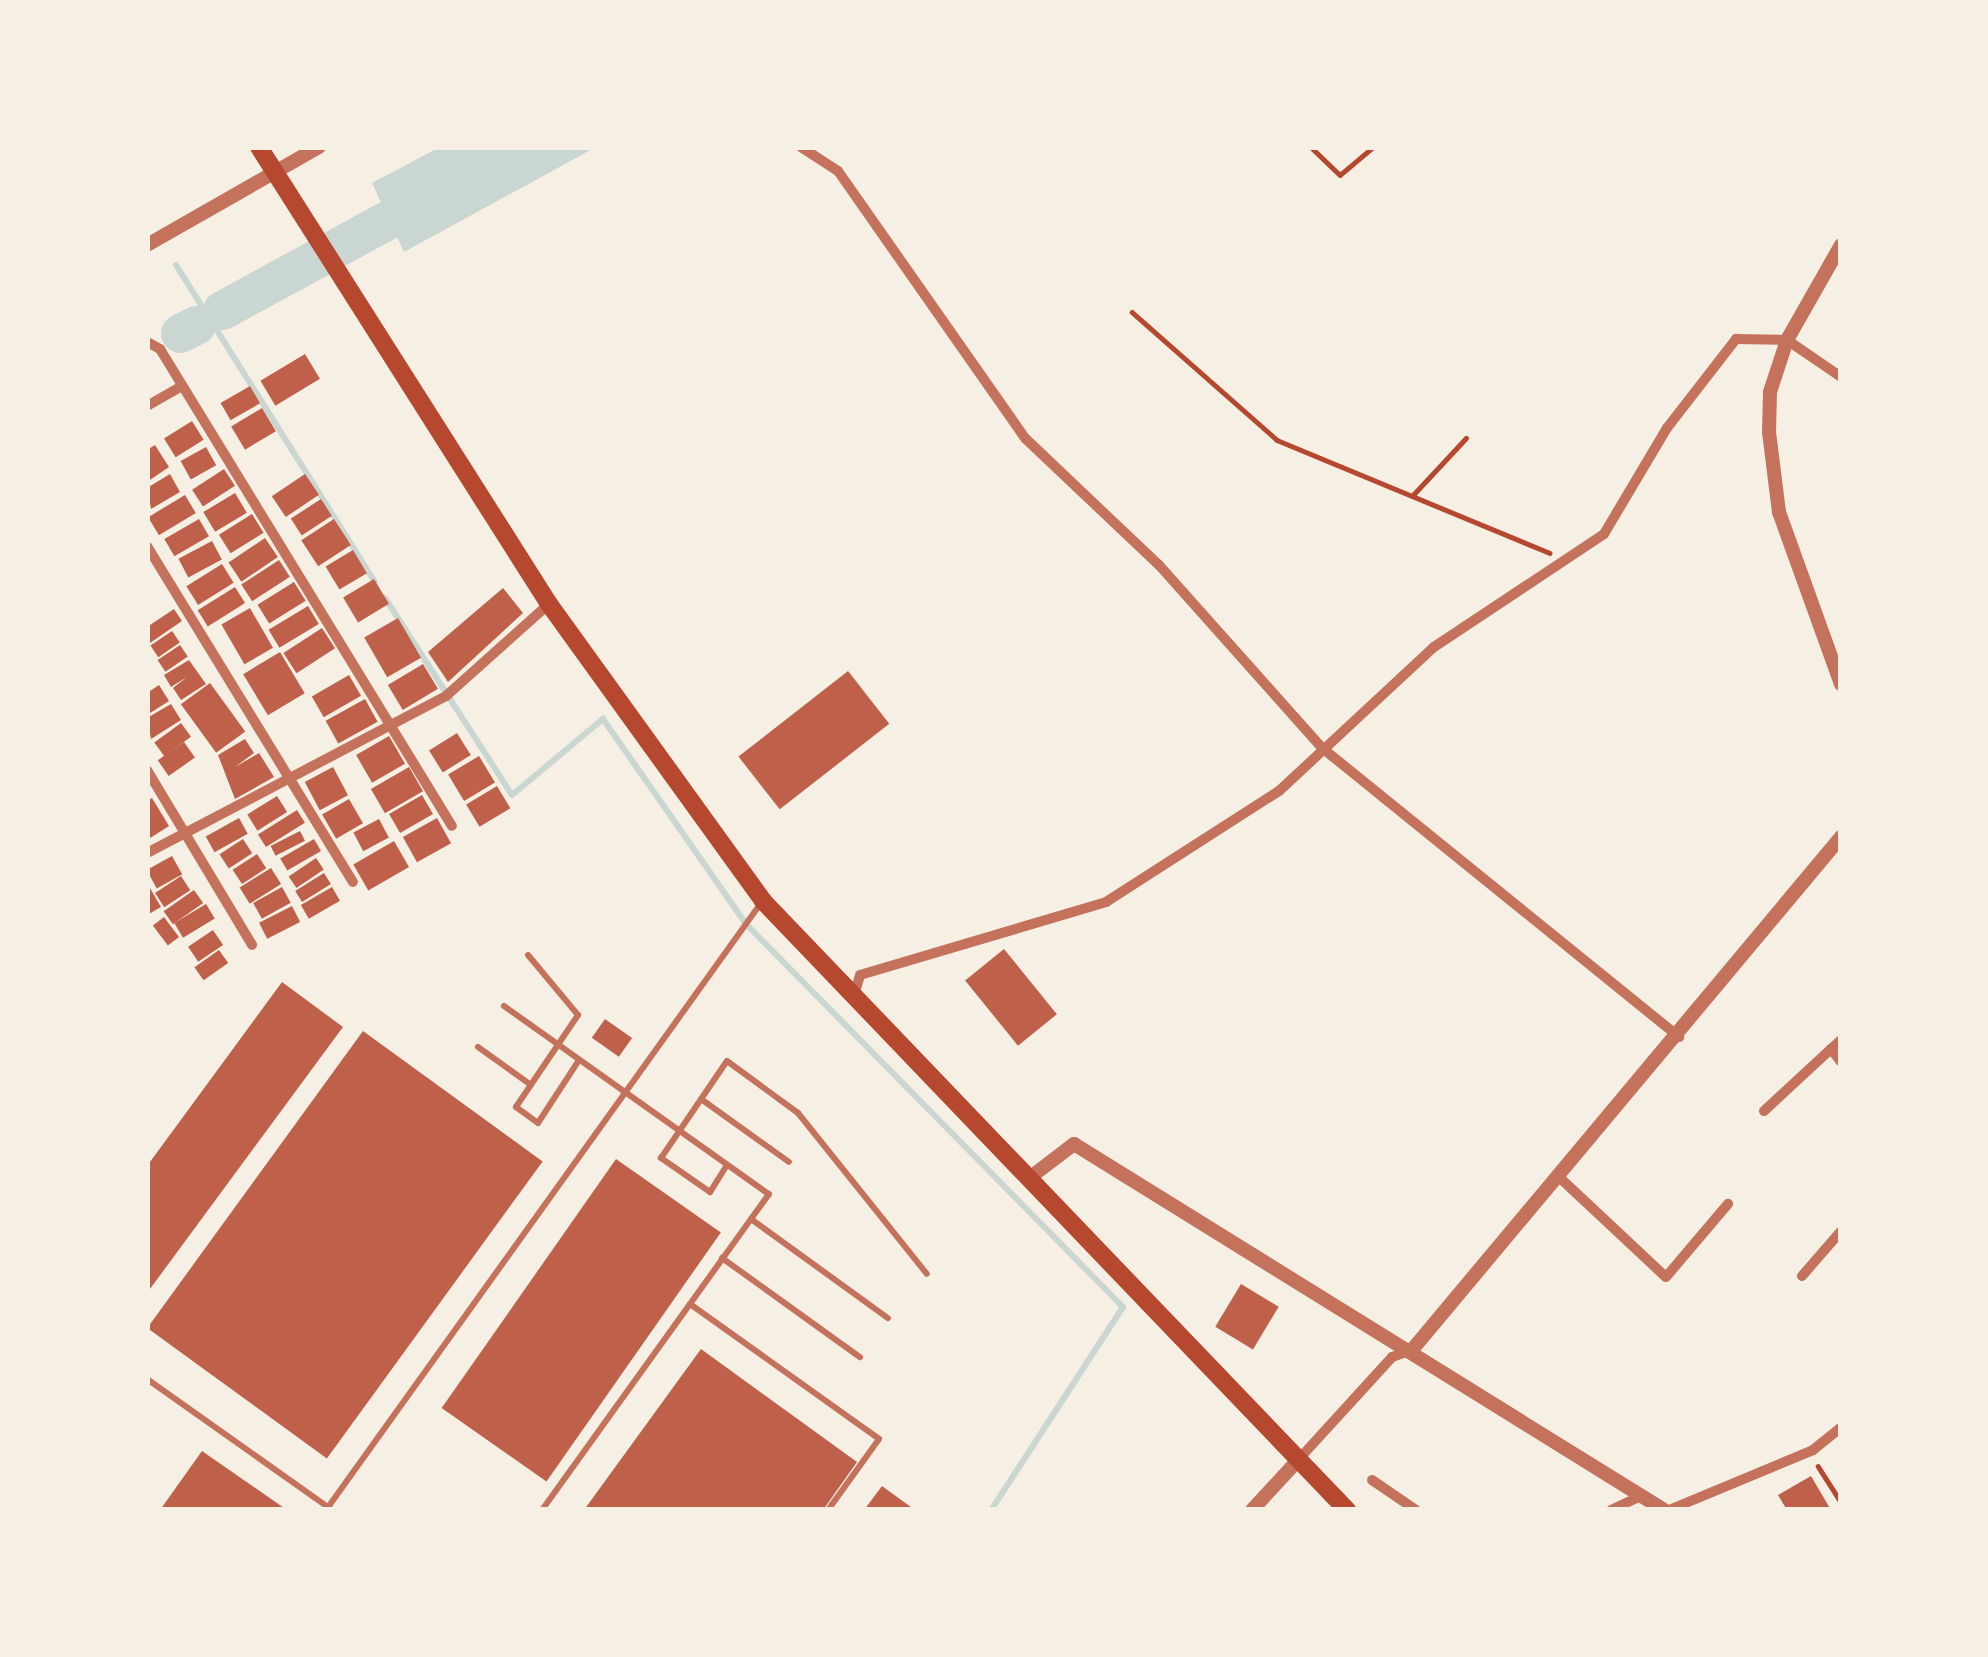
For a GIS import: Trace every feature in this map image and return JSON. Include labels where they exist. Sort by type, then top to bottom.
[{"type":"highway","points":[[259,147],[549,604],[763,901],[1032,1176],[1347,1510]]},
{"type":"street","points":[[147,245],[319,147]]},
{"type":"street","points":[[801,147],[838,171],[1026,439],[1159,565],[1321,747],[1679,1037]]},
{"type":"street","points":[[1841,245],[1786,340],[1770,392],[1771,469],[1841,684]]},
{"type":"street","points":[[854,994],[860,975],[1106,902],[1279,791],[1434,646],[1604,534],[1721,352],[1736,339],[1786,340],[1841,377]]},
{"type":"street","points":[[147,342],[160,349],[396,724],[452,826]]},
{"type":"street","points":[[147,406],[182,386]]},
{"type":"street","points":[[147,546],[353,882]]},
{"type":"street","points":[[147,854],[446,697],[549,604]]},
{"type":"street","points":[[147,770],[252,945]]},
{"type":"street","points":[[1252,1510],[1392,1357],[1412,1350],[1679,1037],[1841,837]]},
{"type":"street","points":[[1765,1111],[1836,1045],[1841,1062]]},
{"type":"street","points":[[1032,1176],[1074,1144],[1667,1510],[1809,1451],[1841,1427]]},
{"type":"street","points":[[1559,1177],[1666,1277],[1728,1204]]},
{"type":"street","points":[[1802,1276],[1841,1231]]},
{"type":"street","points":[[1372,1480],[1416,1510]]},
{"type":"street","points":[[1611,1510],[1641,1496]]},
{"type":"lane","points":[[147,1379],[328,1509],[763,901]]},
{"type":"lane","points":[[528,955],[578,1015],[516,1107],[538,1123],[580,1060]]},
{"type":"lane","points":[[504,1006],[769,1194],[542,1510]]},
{"type":"lane","points":[[478,1047],[531,1085]]},
{"type":"lane","points":[[727,1165],[710,1192],[661,1158],[727,1061],[798,1113],[927,1274]]},
{"type":"lane","points":[[701,1099],[789,1162]]},
{"type":"lane","points":[[751,1219],[888,1318]]},
{"type":"lane","points":[[722,1258],[860,1357]]},
{"type":"lane","points":[[690,1304],[879,1439],[828,1510]]},
{"type":"path","points":[[1311,147],[1340,175],[1373,147]]},
{"type":"path","points":[[1132,312],[1277,440],[1567,559]]},
{"type":"path","points":[[1412,496],[1466,438]]},
{"type":"path","points":[[1809,1451],[1841,1502]]},
{"type":"shaded area","points":[[440,147],[596,147],[404,252],[372,183]]},
{"type":"building","points":[[305,354],[320,379],[275,406],[260,381]]},
{"type":"building","points":[[250,386],[260,403],[231,420],[221,403]]},
{"type":"building","points":[[262,408],[276,431],[245,450],[231,427]]},
{"type":"building","points":[[192,421],[204,440],[176,457],[164,438]]},
{"type":"building","points":[[155,445],[169,467],[147,482],[147,450]]},
{"type":"building","points":[[206,447],[216,465],[191,479],[181,461]]},
{"type":"building","points":[[224,469],[235,486],[203,506],[192,490]]},
{"type":"building","points":[[170,474],[180,492],[151,509],[147,488]]},
{"type":"building","points":[[305,474],[319,495],[286,517],[272,496]]},
{"type":"building","points":[[235,493],[247,513],[215,532],[203,512]]},
{"type":"building","points":[[185,495],[196,513],[159,535],[148,517]]},
{"type":"building","points":[[321,499],[332,516],[302,535],[291,519]]},
{"type":"building","points":[[252,514],[264,533],[231,553],[219,535]]},
{"type":"building","points":[[199,519],[209,536],[174,556],[164,539]]},
{"type":"building","points":[[334,519],[351,545],[318,566],[301,540]]},
{"type":"building","points":[[265,538],[278,557],[241,582],[229,563]]},
{"type":"building","points":[[212,541],[222,560],[188,577],[178,559]]},
{"type":"building","points":[[353,550],[367,573],[339,590],[326,566]]},
{"type":"building","points":[[279,560],[290,577],[252,601],[241,585]]},
{"type":"building","points":[[222,564],[234,583],[198,605],[186,586]]},
{"type":"building","points":[[374,579],[389,604],[358,622],[343,598]]},
{"type":"building","points":[[294,582],[306,601],[269,623],[258,605]]},
{"type":"building","points":[[235,587],[245,603],[208,626],[198,610]]},
{"type":"building","points":[[503,588],[523,613],[448,682],[428,652]]},
{"type":"building","points":[[308,606],[319,624],[279,648],[269,630]]},
{"type":"building","points":[[250,608],[273,648],[244,664],[221,624]]},
{"type":"building","points":[[174,609],[182,621],[147,645],[147,627]]},
{"type":"building","points":[[398,618],[421,658],[387,677],[364,638]]},
{"type":"building","points":[[322,628],[335,648],[296,673],[283,653]]},
{"type":"building","points":[[172,631],[180,643],[158,657],[150,646]]},
{"type":"building","points":[[180,645],[188,657],[165,672],[158,660]]},
{"type":"building","points":[[280,652],[305,693],[268,715],[243,674]]},
{"type":"building","points":[[189,660],[206,684],[181,700],[173,688],[187,677],[171,687],[164,675]]},
{"type":"building","points":[[423,664],[438,689],[403,710],[388,685]]},
{"type":"building","points":[[848,671],[889,724],[780,809],[738,757]]},
{"type":"building","points":[[349,675],[361,696],[324,717],[312,696]]},
{"type":"building","points":[[210,683],[245,732],[216,753],[181,704]]},
{"type":"building","points":[[159,685],[169,701],[147,715],[147,693]]},
{"type":"building","points":[[365,699],[378,722],[338,744],[326,721]]},
{"type":"building","points":[[171,704],[181,720],[151,739],[147,718]]},
{"type":"building","points":[[181,723],[191,737],[164,756],[154,742]]},
{"type":"building","points":[[457,733],[471,755],[443,773],[429,750]]},
{"type":"building","points":[[389,736],[405,764],[372,783],[356,755]]},
{"type":"building","points":[[245,739],[254,753],[235,767],[259,753],[274,777],[235,799],[218,755]]},
{"type":"building","points":[[184,742],[195,758],[169,776],[158,760]]},
{"type":"building","points":[[479,756],[495,783],[464,801],[448,775]]},
{"type":"building","points":[[333,767],[348,795],[320,810],[305,782]]},
{"type":"building","points":[[409,767],[423,791],[385,813],[371,789]]},
{"type":"building","points":[[497,786],[510,808],[480,827],[466,805]]},
{"type":"building","points":[[422,795],[433,814],[400,833],[389,814]]},
{"type":"building","points":[[277,796],[287,812],[257,831],[247,815]]},
{"type":"building","points":[[152,798],[169,826],[147,840],[147,801]]},
{"type":"building","points":[[349,799],[363,823],[336,839],[322,814]]},
{"type":"building","points":[[297,810],[305,823],[266,847],[258,834]]},
{"type":"building","points":[[239,818],[248,834],[214,852],[206,836]]},
{"type":"building","points":[[437,818],[451,843],[417,862],[403,837]]},
{"type":"building","points":[[379,819],[389,838],[363,851],[353,833]]},
{"type":"building","points":[[300,831],[305,841],[276,856],[271,846]]},
{"type":"building","points":[[243,839],[252,853],[229,869],[220,854]]},
{"type":"building","points":[[314,839],[321,851],[287,871],[280,858]]},
{"type":"building","points":[[394,841],[409,867],[368,890],[353,864]]},
{"type":"building","points":[[257,854],[266,868],[242,884],[233,870]]},
{"type":"building","points":[[172,856],[182,874],[157,888],[147,870]]},
{"type":"building","points":[[316,858],[324,870],[296,888],[289,876]]},
{"type":"building","points":[[271,868],[281,884],[250,904],[240,888]]},
{"type":"building","points":[[324,873],[331,884],[302,902],[295,891]]},
{"type":"building","points":[[181,876],[190,890],[164,907],[155,893]]},
{"type":"building","points":[[147,883],[161,907],[147,915]]},
{"type":"building","points":[[282,887],[291,903],[262,919],[253,903]]},
{"type":"building","points":[[332,887],[340,901],[309,919],[301,905]]},
{"type":"building","points":[[194,890],[203,903],[173,924],[164,911]]},
{"type":"building","points":[[206,904],[215,919],[183,938],[174,923]]},
{"type":"building","points":[[292,906],[300,922],[267,939],[259,923]]},
{"type":"building","points":[[164,917],[179,937],[168,945],[153,925]]},
{"type":"building","points":[[213,930],[223,945],[198,962],[188,947]]},
{"type":"building","points":[[1004,949],[1057,1014],[1018,1046],[965,980]]},
{"type":"building","points":[[219,950],[228,963],[204,980],[194,967]]},
{"type":"building","points":[[282,982],[343,1027],[147,1293],[147,1166]]},
{"type":"building","points":[[605,1019],[632,1038],[619,1057],[592,1038]]},
{"type":"building","points":[[363,1031],[543,1161],[327,1458],[147,1328]]},
{"type":"building","points":[[616,1159],[721,1232],[546,1481],[442,1408]]},
{"type":"building","points":[[1241,1284],[1279,1307],[1253,1350],[1215,1327]]},
{"type":"building","points":[[701,1349],[857,1462],[823,1510],[584,1510]]},
{"type":"building","points":[[202,1451],[287,1510],[160,1510]]},
{"type":"building","points":[[1811,1476],[1831,1510],[1787,1510],[1778,1495]]},
{"type":"building","points":[[882,1486],[915,1510],[864,1510]]},
{"type":"waterway","points":[[222,310],[521,147]]},
{"type":"waterway","points":[[176,265],[375,582]]},
{"type":"waterway","points":[[180,333],[196,325]]},
{"type":"waterway","points":[[385,598],[512,795],[603,719],[746,924],[1123,1307],[991,1510]]}]
